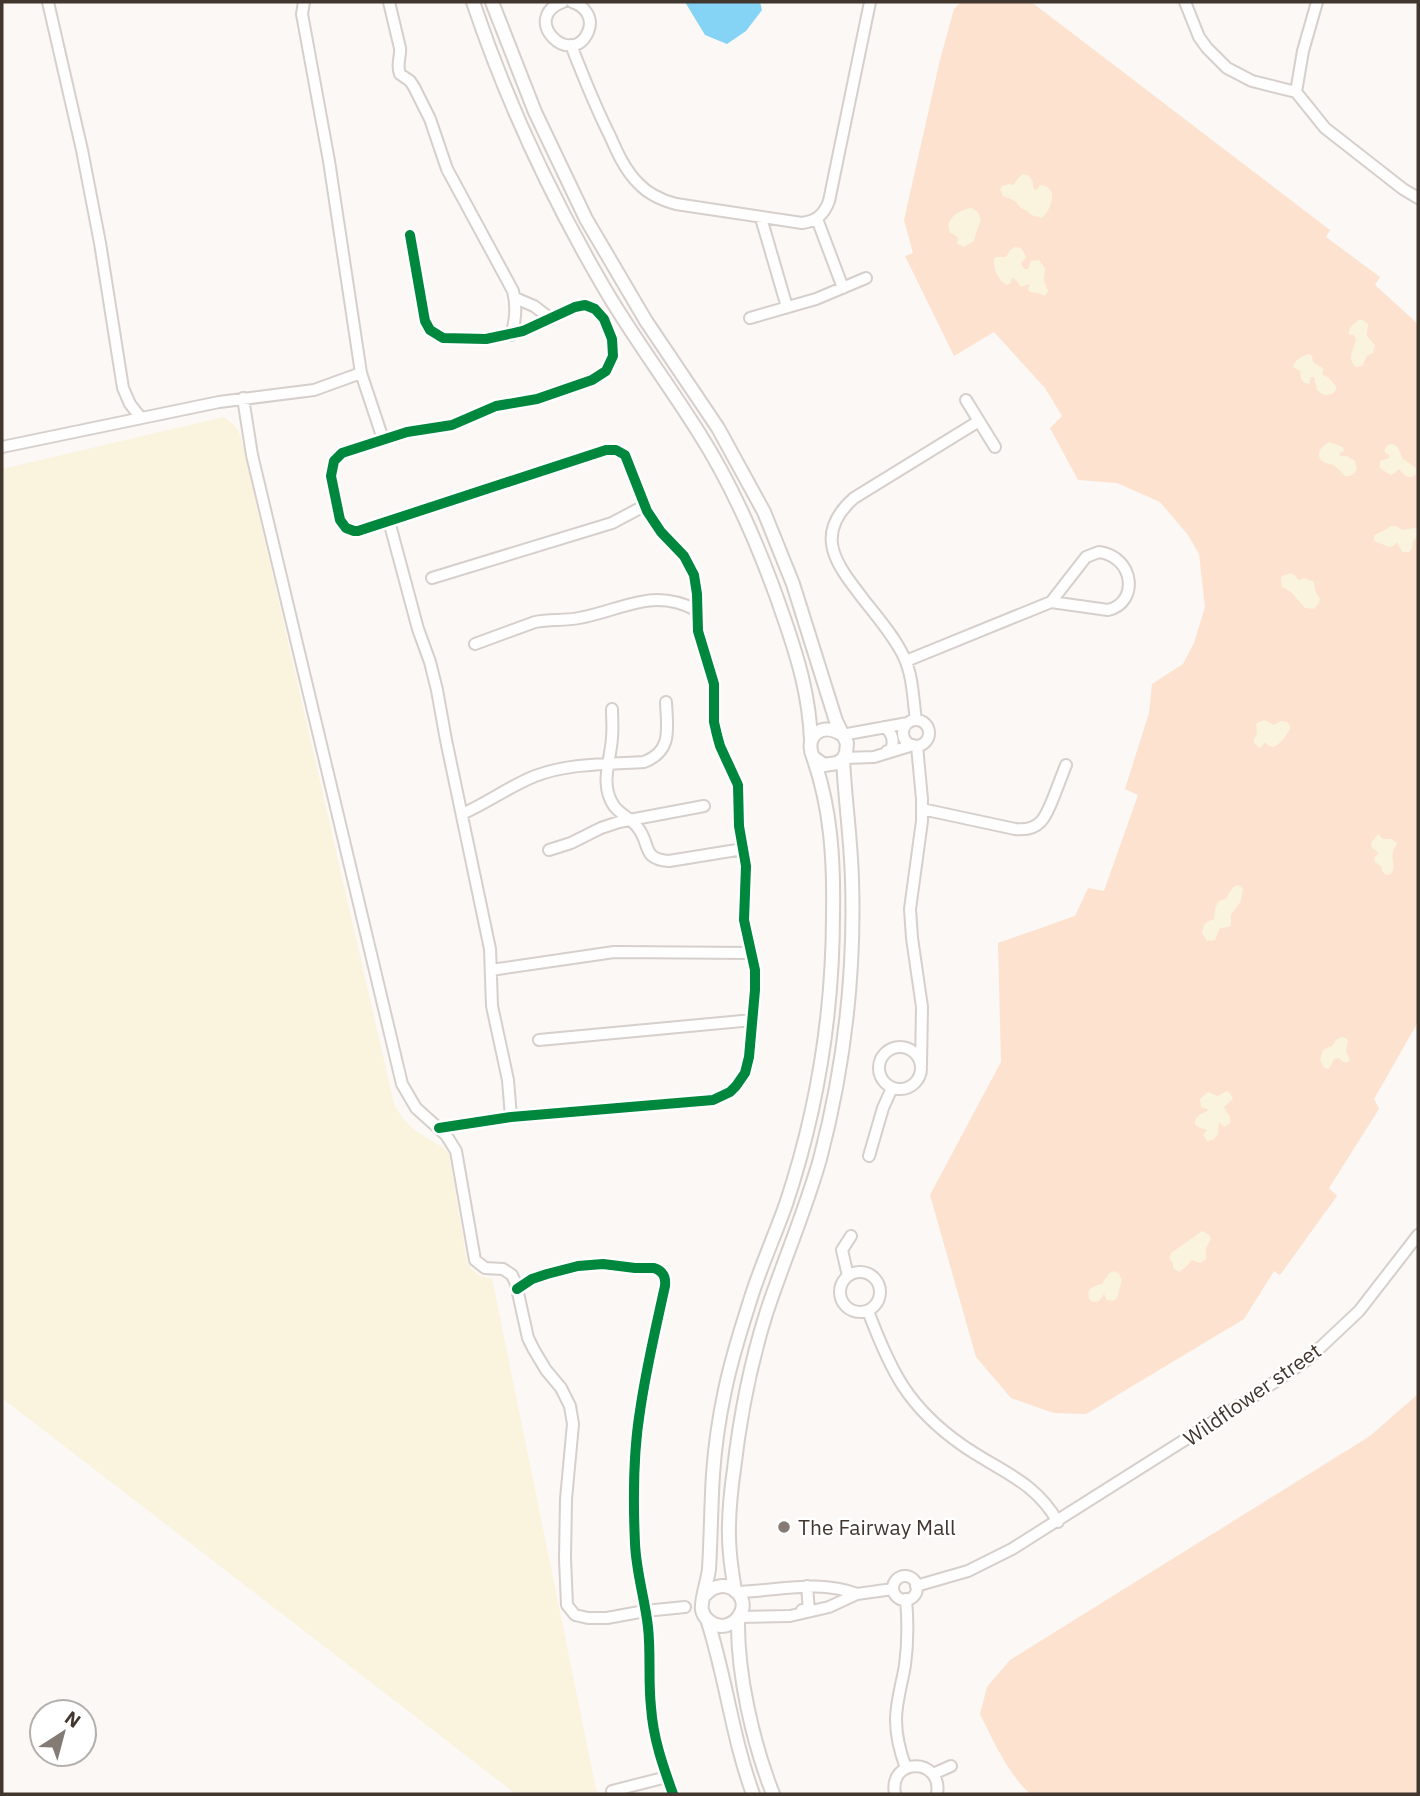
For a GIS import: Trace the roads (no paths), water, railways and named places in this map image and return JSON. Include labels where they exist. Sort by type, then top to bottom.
[{"type":"street","points":[[48,2],[85,163],[123,388],[130,404],[142,418]]},
{"type":"street","points":[[304,2],[302,14],[361,373],[383,439]]},
{"type":"street","points":[[389,2],[400,48],[400,74],[414,87],[430,120],[447,170],[510,284],[516,318],[511,335]]},
{"type":"street","points":[[473,2],[510,102],[565,219],[619,312],[699,433],[752,535],[774,588],[801,670],[809,709],[810,752],[826,803],[834,882],[832,959],[825,1034],[812,1109],[795,1172],[749,1302],[725,1389],[715,1446],[709,1566],[702,1608],[721,1666],[735,1738],[753,1794]]},
{"type":"street","points":[[492,2],[535,112],[586,219],[646,321],[723,436],[764,512],[793,584],[841,734],[847,743],[846,753],[837,763],[824,765],[813,757]]},
{"type":"street","points":[[563,2],[549,11],[546,23],[554,40],[571,44],[577,43],[586,35],[590,23],[582,6],[572,2]]},
{"type":"street","points":[[571,44],[613,144],[630,174],[646,190],[676,204],[802,223],[817,219],[830,201],[870,2]]},
{"type":"street","points":[[1185,2],[1199,37],[1227,68],[1252,81],[1296,92],[1325,128],[1402,189],[1418,198]]},
{"type":"street","points":[[1296,92],[1317,2]]},
{"type":"street","points":[[761,218],[787,307]]},
{"type":"street","points":[[817,219],[843,288]]},
{"type":"street","points":[[410,235],[425,321],[438,337],[458,340],[511,335],[535,327],[580,305],[590,306],[599,312],[612,339],[614,351],[609,366],[602,375],[592,380],[547,396],[496,406],[452,425],[416,430],[341,453],[334,461],[331,475],[340,520],[346,528],[358,531],[611,449],[621,452],[628,460],[644,506],[661,532],[690,565],[696,585],[700,644],[712,675],[717,735],[738,785],[738,826],[746,866],[744,920],[755,980],[753,1020],[745,1073],[736,1086],[719,1098],[511,1117],[439,1128]]},
{"type":"street","points":[[750,318],[866,278]]},
{"type":"street","points":[[514,298],[534,306],[551,319]]},
{"type":"street","points":[[2,447],[243,398],[314,390],[361,373]]},
{"type":"street","points":[[243,398],[252,455],[400,1075],[416,1108],[452,1142],[458,1160],[475,1260],[485,1268],[508,1271],[514,1279],[528,1338],[540,1362],[566,1397],[573,1415],[565,1529],[566,1605],[575,1615],[589,1618],[685,1607]]},
{"type":"street","points":[[966,400],[995,447]]},
{"type":"street","points":[[915,746],[906,741],[903,734],[912,722],[911,681],[906,661],[887,630],[837,564],[832,546],[834,528],[841,511],[854,498],[979,421]]},
{"type":"street","points":[[432,578],[612,523],[644,506]]},
{"type":"street","points":[[389,521],[418,629],[434,676],[490,949],[492,1006],[508,1080],[511,1117]]},
{"type":"street","points":[[906,661],[1051,602],[1092,554],[1099,552],[1112,556],[1126,569],[1128,588],[1122,603],[1113,609],[1051,602]]},
{"type":"street","points":[[474,644],[535,622],[581,618],[649,599],[671,600],[696,610]]},
{"type":"street","points":[[462,814],[538,775],[562,769],[644,762],[656,756],[667,739],[666,702]]},
{"type":"street","points":[[612,709],[612,736],[607,764],[609,795],[617,810],[639,829],[648,853],[663,861],[674,861],[743,849]]},
{"type":"street","points":[[811,740],[821,730],[828,729],[841,734],[912,722],[925,724],[929,733],[926,742],[915,746],[880,751],[864,757],[843,758]]},
{"type":"street","points":[[884,727],[893,738],[890,751]]},
{"type":"street","points":[[915,746],[922,809],[910,909],[920,990],[921,1065],[915,1083],[904,1089],[892,1088],[879,1074],[879,1061],[892,1048],[905,1047],[916,1054],[921,1065]]},
{"type":"street","points":[[707,1619],[723,1626],[731,1624],[741,1612],[742,1602],[736,1591],[729,1553],[729,1522],[741,1413],[767,1312],[820,1159],[844,1034],[851,958],[852,895],[850,828],[843,758]]},
{"type":"street","points":[[922,809],[1015,829],[1029,829],[1045,817],[1066,765]]},
{"type":"street","points":[[549,850],[629,819],[704,806]]},
{"type":"street","points":[[491,970],[614,952],[750,953]]},
{"type":"street","points":[[538,1040],[753,1020]]},
{"type":"street","points":[[905,1047],[922,1024]]},
{"type":"street","points":[[869,1156],[883,1108],[892,1088]]},
{"type":"street","name":"Wildflower street","points":[[738,1618],[790,1616],[829,1606],[857,1594],[893,1588],[898,1578],[905,1576],[912,1579],[916,1586],[952,1577],[983,1565],[1058,1522],[1307,1360],[1359,1311],[1418,1235]]},
{"type":"street","points":[[848,1276],[842,1250],[850,1236]]},
{"type":"street","points":[[517,1289],[547,1273],[590,1265],[654,1268],[665,1277],[643,1387],[635,1464],[634,1518],[636,1568],[649,1643],[652,1719],[658,1749],[673,1794]]},
{"type":"street","points":[[859,1272],[870,1274],[880,1288],[877,1304],[862,1313],[850,1310],[842,1302],[840,1291],[848,1276],[859,1272]]},
{"type":"street","points":[[867,1311],[888,1362],[911,1398],[940,1429],[1033,1490],[1058,1522]]},
{"type":"street","points":[[705,1595],[709,1590],[723,1585],[736,1591]]},
{"type":"street","points":[[807,1586],[809,1611]]},
{"type":"street","name":"Wildflower street","points":[[736,1591],[827,1586],[857,1594]]},
{"type":"street","points":[[893,1588],[899,1598],[906,1599],[913,1596],[916,1586]]},
{"type":"street","points":[[906,1599],[907,1649],[896,1709],[899,1745],[906,1768]]},
{"type":"street","points":[[738,1618],[740,1657],[750,1716],[773,1794]]},
{"type":"street","points":[[895,1794],[894,1784],[897,1777],[906,1768],[913,1766],[921,1766],[933,1774],[938,1787],[937,1794]]},
{"type":"street","points":[[933,1774],[951,1766]]},
{"type":"street","points":[[612,1791],[667,1777]]},
{"type":"water","points":[[685,2],[760,2],[762,10],[746,31],[727,44],[705,35]]},
{"type":"place","name":"The Fairway Mall","points":[[784,1527]]}]
